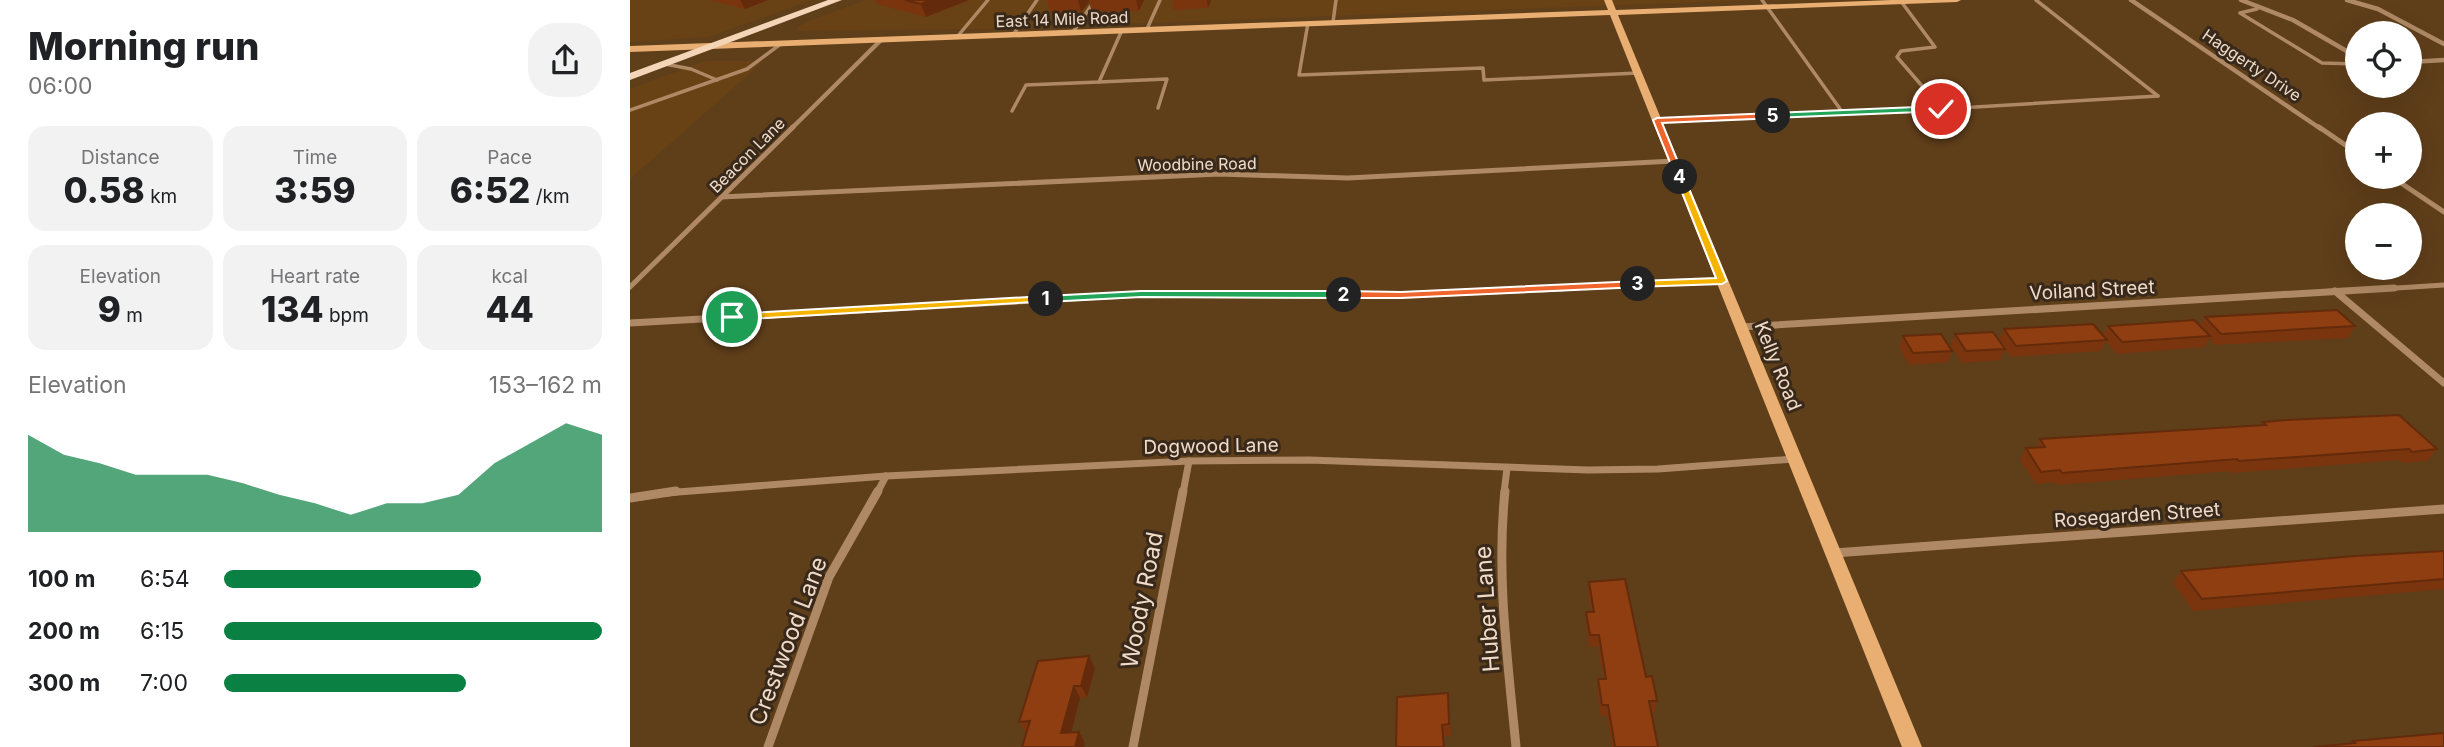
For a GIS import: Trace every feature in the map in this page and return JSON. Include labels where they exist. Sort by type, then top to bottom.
[{"type":"main road","points":[[630,77],[837,0]]},
{"type":"main road","name":"Kelly Road","points":[[1608,0],[1912,747]]},
{"type":"main road","name":"East 14 Mile Road","points":[[630,49],[1764,3],[1957,0]]},
{"type":"street","name":"Haggerty Drive","points":[[2131,0],[2345,145]]},
{"type":"street","points":[[2241,0],[2257,9],[2283,15],[2345,50]]},
{"type":"street","points":[[2347,0],[2378,9],[2444,44]]},
{"type":"street","name":"Beacon Lane","points":[[630,287],[881,40]]},
{"type":"street","points":[[2422,61],[2444,60]]},
{"type":"street","name":"Woodbine Road","points":[[721,197],[1207,175],[1348,178],[1674,162]]},
{"type":"street","points":[[2410,189],[2444,212]]},
{"type":"street","points":[[630,323],[1141,294],[1401,295],[1722,281]]},
{"type":"street","name":"Voiland Street","points":[[1741,327],[2444,285]]},
{"type":"street","points":[[2335,291],[2444,383]]},
{"type":"street","name":"Dogwood Lane","points":[[630,498],[681,490],[886,475],[1188,461],[1309,460],[1507,468],[1658,469],[1794,459]]},
{"type":"street","name":"Woody Road","points":[[1133,747],[1188,461]]},
{"type":"street","name":"Huber Lane","points":[[1507,468],[1500,586],[1516,747]]},
{"type":"street","name":"Crestwood Lane","points":[[768,747],[829,577],[886,475]]},
{"type":"street","name":"Rosegarden Street","points":[[1833,553],[2444,509]]},
{"type":"lane","points":[[957,37],[988,0]]},
{"type":"lane","points":[[1013,35],[1037,0]]},
{"type":"lane","points":[[1073,32],[1094,0]]},
{"type":"lane","points":[[1147,29],[1160,0]]},
{"type":"lane","points":[[1333,22],[1336,0]]},
{"type":"lane","points":[[1657,120],[1941,109],[2158,96],[2036,0]]},
{"type":"lane","points":[[1901,1],[1935,47],[1930,50],[1901,51],[1897,57],[1941,109]]},
{"type":"lane","points":[[1764,3],[1843,113]]},
{"type":"lane","points":[[2257,9],[2240,13],[2322,63],[2345,64]]},
{"type":"lane","points":[[1308,23],[1299,75],[1482,68],[1484,79],[1638,73]]},
{"type":"lane","points":[[1098,82],[1122,30]]},
{"type":"lane","points":[[630,110],[747,69],[782,43]]},
{"type":"lane","points":[[665,64],[691,69],[717,80]]},
{"type":"lane","points":[[1012,111],[1026,85],[1167,79],[1158,108]]},
{"type":"shaded area","points":[[630,0],[812,0],[709,37],[630,42]]},
{"type":"shaded area","points":[[865,0],[1755,0],[986,29],[797,31],[798,27],[809,21]]},
{"type":"shaded area","points":[[705,61],[764,61],[630,179],[630,89]]},
{"type":"building","points":[[905,0],[931,0],[921,4]]},
{"type":"building","points":[[2337,310],[2355,326],[2221,334],[2205,317]]},
{"type":"building","points":[[2194,320],[2210,336],[2122,342],[2108,326]]},
{"type":"building","points":[[2093,324],[2107,340],[2016,346],[2004,329]]},
{"type":"building","points":[[1993,332],[2005,349],[1966,351],[1955,334]]},
{"type":"building","points":[[1941,334],[1952,351],[1913,353],[1903,336]]},
{"type":"building","points":[[2399,415],[2437,449],[2237,459],[2062,473],[2060,470],[2041,472],[2026,448],[2045,447],[2040,439],[2266,425],[2263,422],[2286,420]]},
{"type":"building","points":[[2444,551],[2444,579],[2202,599],[2181,571],[2355,556]]},
{"type":"building","points":[[1625,579],[1646,677],[1652,676],[1657,701],[1649,701],[1658,747],[1615,747],[1608,705],[1602,705],[1598,679],[1606,679],[1599,635],[1590,635],[1586,612],[1594,612],[1589,582]]},
{"type":"building","points":[[1089,656],[1081,686],[1074,686],[1061,733],[1079,732],[1075,747],[1022,747],[1030,721],[1019,722],[1038,661]]},
{"type":"building","points":[[1448,693],[1449,724],[1442,725],[1444,747],[1396,747],[1397,697]]},
{"type":"building","points":[[2444,733],[2444,747],[2314,747],[2355,743],[2353,741]]},
{"type":"route","points":[[732,317],[1141,294],[1401,295],[1722,281],[1657,120],[1941,109]]}]
